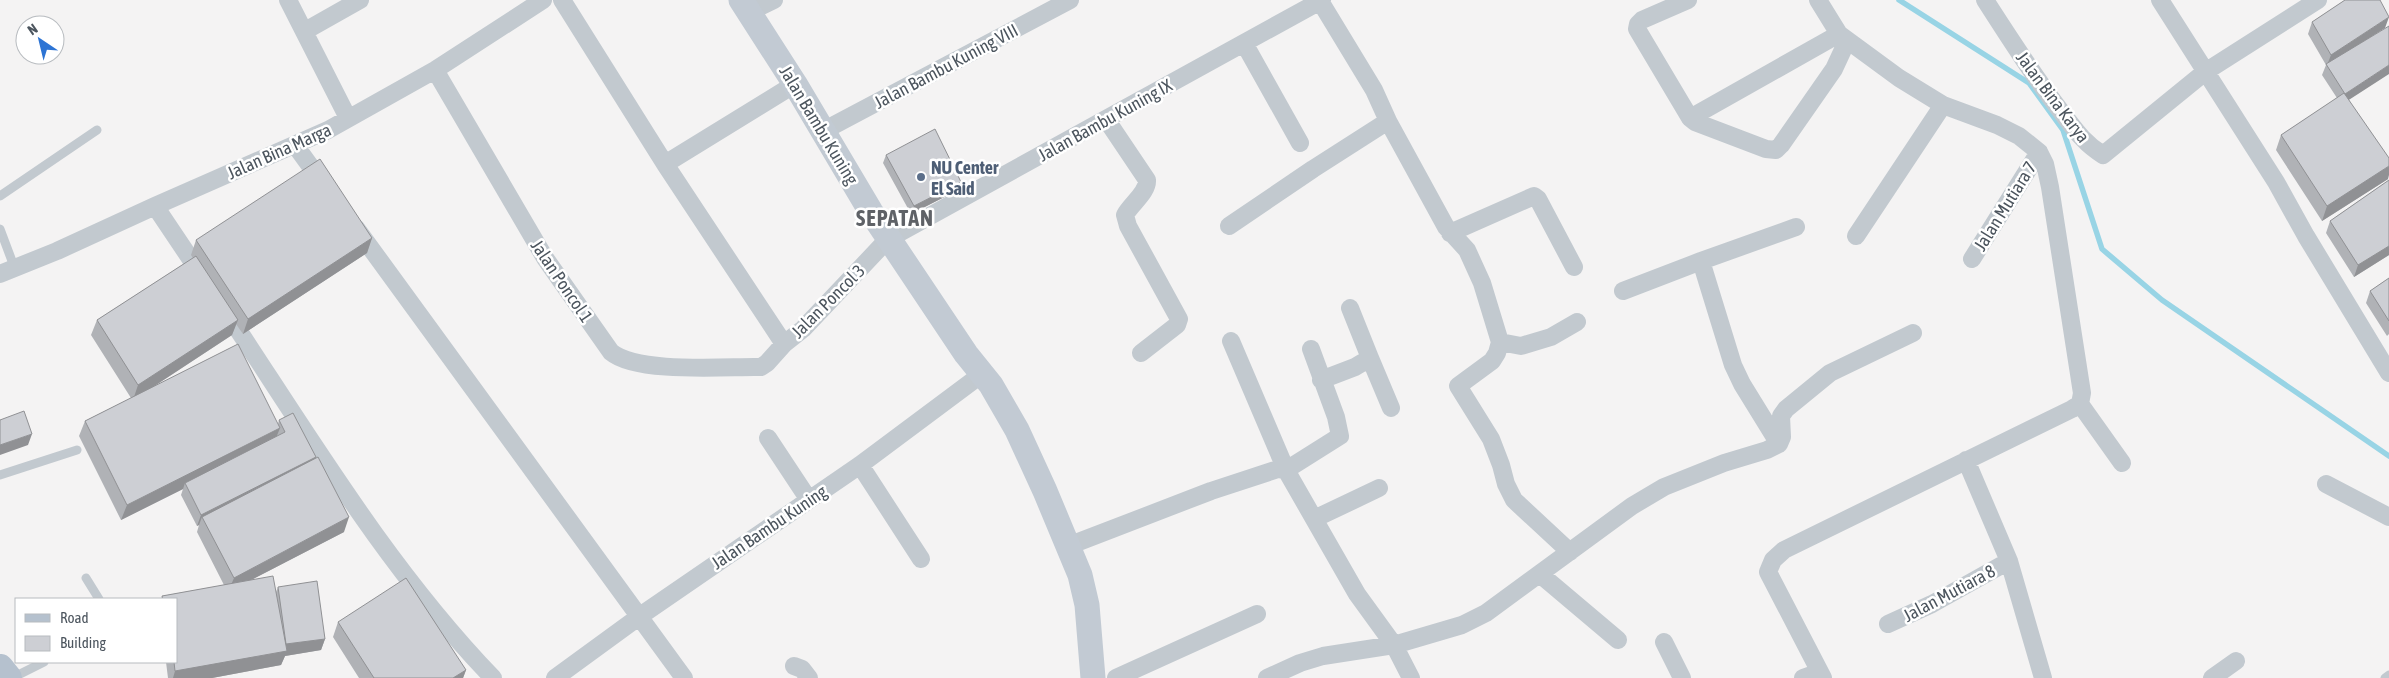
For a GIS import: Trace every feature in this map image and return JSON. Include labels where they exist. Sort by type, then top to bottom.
[{"type":"main road","points":[[0,668],[8,678]]},
{"type":"street","points":[[288,0],[348,118]]},
{"type":"street","points":[[305,31],[360,0]]},
{"type":"street","name":"Jalan Bina Marga","points":[[7,271],[295,146],[435,70],[542,0]]},
{"type":"street","points":[[562,0],[665,164],[784,344]]},
{"type":"street","points":[[745,6],[774,0]]},
{"type":"street","name":"Jalan Bambu Kuning VIII","points":[[822,132],[1070,0]]},
{"type":"street","points":[[1688,0],[1642,20],[1637,27],[1690,118],[1695,122],[1766,149],[1779,148],[1834,69],[1843,38]]},
{"type":"street","points":[[1818,0],[1843,38],[1943,105],[2005,129],[2019,136],[2039,152],[2047,172],[2059,237],[2082,393],[2080,404],[2122,464]]},
{"type":"street","name":"Jalan Bina Karya","points":[[1985,0],[2072,128],[2087,146],[2103,155],[2205,72]]},
{"type":"street","points":[[2160,0],[2276,182],[2306,236],[2389,373]]},
{"type":"street","points":[[2205,72],[2318,0]]},
{"type":"street","points":[[1314,2],[1374,90],[1388,121],[1450,233],[1467,250],[1482,283],[1500,342],[1498,353],[1492,361],[1458,386],[1492,439],[1502,465],[1506,484],[1514,500],[1570,552]]},
{"type":"street","name":"Jalan Bambu Kuning IX","points":[[888,239],[1244,43],[1314,2]]},
{"type":"street","name":"Jalan Bambu Kuning","points":[[745,6],[795,84],[822,132],[888,239],[941,314],[966,354],[999,398],[1017,430],[1080,575],[1087,604],[1093,678]]},
{"type":"street","points":[[1690,118],[1843,38]]},
{"type":"street","points":[[1244,43],[1300,143]]},
{"type":"street","name":"Jalan Poncol 1","points":[[435,70],[545,258],[611,352],[618,357],[632,362],[658,365],[761,367],[767,363]]},
{"type":"street","points":[[665,164],[795,84]]},
{"type":"street","points":[[1856,236],[1943,105]]},
{"type":"street","points":[[1106,119],[1147,180],[1144,191],[1125,215],[1126,220],[1179,319],[1177,325],[1141,354]]},
{"type":"street","points":[[1229,226],[1388,121]]},
{"type":"street","points":[[295,146],[336,201]]},
{"type":"street","name":"Jalan Mutiara 7","points":[[1972,259],[2039,152]]},
{"type":"street","points":[[1450,233],[1534,196],[1538,199],[1574,267]]},
{"type":"street","points":[[154,206],[374,532],[462,646],[493,678]]},
{"type":"street","points":[[348,217],[684,678]]},
{"type":"street","points":[[1624,291],[1796,227]]},
{"type":"street","name":"Jalan Poncol 3","points":[[767,363],[784,344],[803,329],[888,239]]},
{"type":"street","points":[[1701,261],[1733,365],[1742,384],[1779,444]]},
{"type":"street","points":[[1350,308],[1391,408]]},
{"type":"street","points":[[1500,342],[1521,346],[1551,337],[1577,322]]},
{"type":"street","points":[[1267,678],[1300,663],[1323,656],[1394,645],[1462,625],[1486,613],[1541,575],[1632,506],[1664,487],[1779,444],[1782,437],[1781,416],[1786,409],[1830,373],[1913,333]]},
{"type":"street","points":[[1231,341],[1286,470],[1357,594],[1394,645],[1411,678]]},
{"type":"street","points":[[1068,546],[1211,491],[1278,468],[1286,470],[1340,436],[1336,417],[1311,348]]},
{"type":"street","points":[[1321,380],[1354,367],[1370,358]]},
{"type":"street","name":"Jalan Bambu Kuning","points":[[555,678],[640,616],[860,465],[982,374]]},
{"type":"street","points":[[1803,678],[1821,675],[1768,572],[1773,560],[1784,550],[2080,404]]},
{"type":"street","points":[[768,438],[809,500]]},
{"type":"street","points":[[1966,460],[2009,561],[2043,678]]},
{"type":"street","points":[[860,465],[921,559]]},
{"type":"street","points":[[2326,484],[2389,517]]},
{"type":"street","points":[[1314,519],[1379,488]]},
{"type":"street","name":"Jalan Mutiara 8","points":[[1888,624],[1932,604],[2009,561]]},
{"type":"street","points":[[1541,575],[1618,640]]},
{"type":"street","points":[[1116,678],[1257,614]]},
{"type":"street","points":[[1664,642],[1682,678]]},
{"type":"street","points":[[2212,678],[2236,661]]},
{"type":"street","points":[[794,666],[802,669],[809,678]]},
{"type":"lane","points":[[0,196],[97,130]]},
{"type":"lane","points":[[0,229],[7,271]]},
{"type":"lane","points":[[0,475],[77,450]]},
{"type":"lane","points":[[86,578],[98,598]]},
{"type":"lane","points":[[12,678],[42,663]]},
{"type":"lane","points":[[2386,678],[2389,675]]},
{"type":"building","points":[[2345,0],[2380,0],[2389,17],[2331,55],[2312,22]]},
{"type":"building","points":[[2389,26],[2389,65],[2345,94],[2326,64]]},
{"type":"building","points":[[2344,93],[2389,158],[2389,166],[2327,206],[2281,135]]},
{"type":"building","name":"NU Center El Said","points":[[935,129],[961,182],[914,206],[886,155]]},
{"type":"building","points":[[320,159],[372,238],[248,319],[196,240]]},
{"type":"building","points":[[2389,180],[2389,246],[2358,265],[2330,221]]},
{"type":"building","points":[[196,256],[238,320],[138,385],[97,320]]},
{"type":"building","points":[[2389,278],[2389,321],[2370,291]]},
{"type":"building","points":[[238,344],[280,428],[127,505],[85,421]]},
{"type":"building","points":[[24,411],[32,434],[0,445],[0,420]]},
{"type":"building","points":[[293,413],[316,457],[201,515],[185,483],[285,432],[279,420]]},
{"type":"building","points":[[318,457],[349,517],[234,578],[202,517]]},
{"type":"building","points":[[273,576],[287,651],[175,671],[174,663],[178,663],[178,598],[163,598],[162,596]]},
{"type":"building","points":[[406,578],[466,670],[453,678],[374,678],[338,622]]},
{"type":"building","points":[[317,581],[325,639],[286,644],[278,587]]},
{"type":"waterway","points":[[1899,0],[2029,83],[2063,130],[2102,249],[2162,300],[2389,456]]},
{"type":"place","name":"NU Center El Said","points":[[921,177]]},
{"type":"district","name":"SEPATAN","points":[[895,218]]}]
